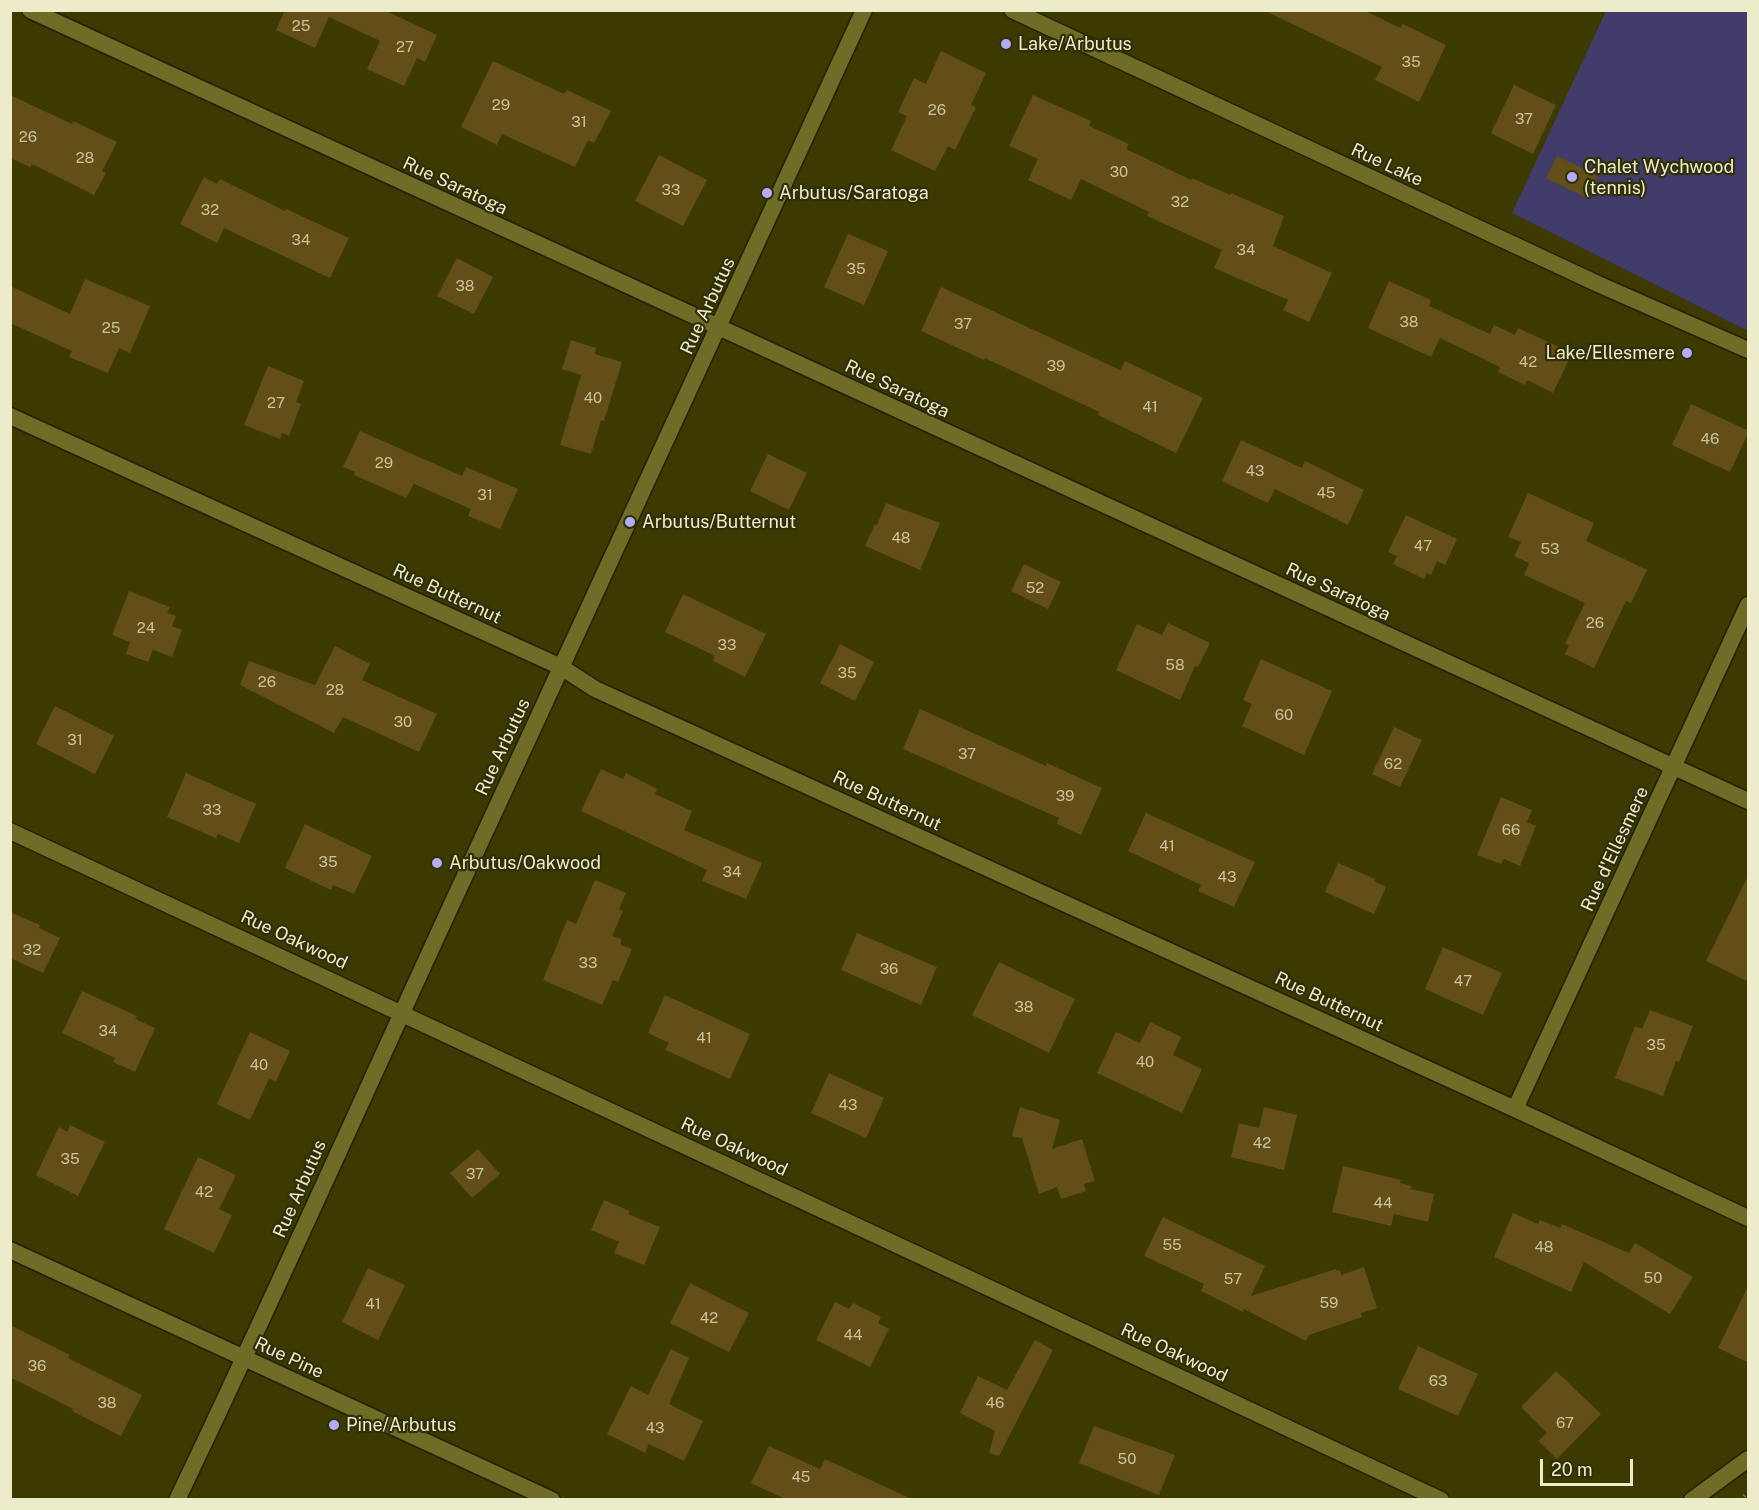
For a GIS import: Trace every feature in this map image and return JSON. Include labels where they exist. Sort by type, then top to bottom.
[{"type":"street","name":"Rue Saratoga","points":[[30,10],[1749,801]]},
{"type":"street","name":"Rue Arbutus","points":[[177,1500],[719,329],[864,10]]},
{"type":"street","name":"Rue Lake","points":[[1012,10],[1598,284],[1749,350]]},
{"type":"street","name":"Rue Butternut","points":[[10,416],[561,667],[595,689],[1749,1218]]},
{"type":"street","name":"Rue d'Ellesmere","points":[[1515,1109],[1749,605]]},
{"type":"street","name":"Rue Oakwood","points":[[10,831],[402,1012],[1441,1500]]},
{"type":"street","name":"Rue Pine","points":[[10,1250],[552,1500]]},
{"type":"street","points":[[1692,1500],[1749,1459]]},
{"type":"path","points":[[1739,1500],[1749,1493]]},
{"type":"shaded area","points":[[1606,11],[1748,11],[1748,331],[1512,213]]},
{"type":"building","points":[[285,10],[384,10],[437,35],[425,62],[417,58],[404,86],[367,69],[380,41],[329,17],[315,48],[276,30]]},
{"type":"building","points":[[1263,10],[1363,10],[1400,28],[1403,24],[1446,45],[1419,102],[1375,80],[1382,67]]},
{"type":"building","points":[[941,51],[986,73],[971,105],[976,107],[955,150],[948,146],[935,171],[891,150],[907,116],[898,112],[914,78],[926,84]]},
{"type":"building","points":[[493,61],[564,94],[567,90],[611,111],[594,143],[588,140],[575,167],[502,134],[497,145],[461,127]]},
{"type":"building","points":[[1514,85],[1556,105],[1533,154],[1491,133]]},
{"type":"building","points":[[10,95],[117,142],[102,171],[106,173],[94,195],[32,164],[30,167],[10,158]]},
{"type":"building","points":[[1033,95],[1091,121],[1089,126],[1129,144],[1126,149],[1191,180],[1192,178],[1230,195],[1231,193],[1284,216],[1273,246],[1332,273],[1309,322],[1283,310],[1288,300],[1214,268],[1222,250],[1147,216],[1149,212],[1081,179],[1071,200],[1028,180],[1038,159],[1009,146]]},
{"type":"building","points":[[659,155],[707,180],[683,226],[635,201]]},
{"type":"building","name":"Chalet Wychwood (tennis)","points":[[1557,156],[1598,176],[1587,198],[1546,178]]},
{"type":"building","points":[[204,177],[217,184],[220,179],[285,211],[286,209],[349,238],[330,278],[224,228],[217,243],[180,224]]},
{"type":"building","points":[[848,234],[888,251],[864,305],[824,287]]},
{"type":"building","points":[[457,258],[493,277],[474,314],[437,296]]},
{"type":"building","points":[[85,279],[150,306],[130,353],[119,348],[108,373],[69,357],[72,351],[10,323],[10,286],[70,314]]},
{"type":"building","points":[[1389,281],[1431,300],[1429,306],[1490,334],[1494,325],[1515,335],[1518,328],[1572,353],[1553,393],[1527,380],[1525,385],[1498,372],[1500,367],[1440,338],[1431,357],[1368,328]]},
{"type":"building","points":[[941,287],[1120,370],[1125,361],[1203,398],[1176,453],[1098,415],[1099,412],[985,358],[984,360],[921,331]]},
{"type":"building","points":[[571,340],[596,348],[595,354],[622,362],[591,454],[560,445],[581,375],[562,369]]},
{"type":"building","points":[[268,366],[304,381],[296,402],[301,404],[289,436],[282,433],[280,439],[244,425]]},
{"type":"building","points":[[1691,404],[1749,431],[1730,472],[1672,445]]},
{"type":"building","points":[[360,431],[462,476],[466,467],[518,489],[500,529],[468,516],[471,509],[414,484],[406,498],[354,475],[355,472],[343,467]]},
{"type":"building","points":[[1241,440],[1302,468],[1305,461],[1364,490],[1348,525],[1275,489],[1268,503],[1222,481]]},
{"type":"building","points":[[768,454],[807,473],[789,510],[750,491]]},
{"type":"building","points":[[1528,493],[1594,523],[1586,541],[1647,570],[1631,603],[1626,601],[1594,668],[1565,654],[1569,645],[1565,644],[1585,603],[1524,575],[1529,563],[1514,556],[1521,542],[1508,537]]},
{"type":"building","points":[[886,503],[940,523],[920,570],[865,546]]},
{"type":"building","points":[[1406,515],[1457,539],[1445,565],[1437,561],[1431,575],[1427,573],[1424,579],[1393,564],[1397,556],[1388,552]]},
{"type":"building","points":[[1024,564],[1061,582],[1048,609],[1011,591]]},
{"type":"building","points":[[129,591],[170,607],[167,613],[176,616],[172,626],[182,630],[172,657],[153,650],[148,662],[126,654],[130,642],[112,635]]},
{"type":"building","points":[[683,594],[766,634],[745,677],[713,661],[715,656],[665,632]]},
{"type":"building","points":[[1168,623],[1210,643],[1198,667],[1195,666],[1180,700],[1116,670],[1137,624],[1162,635]]},
{"type":"building","points":[[840,644],[874,662],[855,701],[820,683]]},
{"type":"building","points":[[335,646],[370,664],[362,680],[437,714],[419,752],[343,717],[334,733],[240,685],[249,661],[315,685]]},
{"type":"building","points":[[1261,659],[1332,691],[1304,755],[1242,726],[1252,704],[1243,700]]},
{"type":"building","points":[[55,706],[114,736],[95,774],[36,744]]},
{"type":"building","points":[[920,709],[1046,766],[1047,763],[1102,788],[1081,835],[1057,824],[1059,818],[903,749]]},
{"type":"building","points":[[1394,727],[1422,740],[1400,787],[1372,774]]},
{"type":"building","points":[[601,769],[623,779],[626,773],[657,789],[655,794],[692,811],[684,830],[762,863],[746,899],[702,881],[707,870],[581,811]]},
{"type":"building","points":[[186,773],[256,804],[239,843],[218,834],[216,838],[167,817]]},
{"type":"building","points":[[1501,797],[1532,810],[1527,822],[1536,826],[1520,866],[1504,859],[1501,864],[1477,855]]},
{"type":"building","points":[[1146,813],[1255,862],[1234,907],[1198,891],[1201,885],[1128,851]]},
{"type":"building","points":[[305,824],[372,856],[354,894],[333,885],[331,890],[285,868]]},
{"type":"building","points":[[1338,863],[1375,879],[1374,881],[1386,887],[1374,914],[1325,892]]},
{"type":"building","points":[[1749,874],[1749,982],[1706,961]]},
{"type":"building","points":[[595,880],[626,893],[619,909],[623,911],[612,936],[621,939],[621,945],[632,949],[618,982],[613,980],[602,1005],[543,980],[567,920],[576,924]]},
{"type":"building","points":[[10,912],[40,925],[39,928],[60,938],[43,973],[10,958]]},
{"type":"building","points":[[857,933],[937,967],[921,1005],[841,970]]},
{"type":"building","points":[[1443,947],[1502,973],[1483,1015],[1425,989]]},
{"type":"building","points":[[999,962],[1075,999],[1049,1053],[972,1015]]},
{"type":"building","points":[[82,991],[137,1016],[135,1019],[155,1028],[135,1072],[113,1062],[115,1058],[62,1033]]},
{"type":"building","points":[[665,995],[750,1034],[730,1079],[665,1050],[669,1043],[648,1033]]},
{"type":"building","points":[[1650,1010],[1693,1026],[1679,1062],[1676,1061],[1663,1096],[1615,1078],[1635,1026],[1642,1029]]},
{"type":"building","points":[[1150,1022],[1181,1037],[1173,1055],[1202,1069],[1182,1113],[1097,1073],[1116,1032],[1140,1043]]},
{"type":"building","points":[[250,1032],[290,1051],[276,1081],[269,1079],[250,1120],[217,1104]]},
{"type":"building","points":[[829,1073],[884,1098],[866,1138],[811,1113]]},
{"type":"building","points":[[1020,1107],[1060,1120],[1052,1149],[1082,1139],[1095,1181],[1084,1184],[1086,1191],[1061,1199],[1057,1187],[1039,1194],[1022,1138],[1012,1136]]},
{"type":"building","points":[[1264,1107],[1297,1115],[1284,1170],[1231,1157],[1239,1123],[1259,1128]]},
{"type":"building","points":[[70,1125],[105,1142],[78,1196],[36,1175],[59,1127],[67,1132]]},
{"type":"building","points":[[478,1149],[500,1174],[472,1198],[450,1173]]},
{"type":"building","points":[[198,1157],[236,1175],[219,1209],[232,1215],[214,1253],[164,1229]]},
{"type":"building","points":[[1343,1166],[1401,1180],[1400,1183],[1412,1186],[1411,1189],[1434,1194],[1428,1222],[1394,1214],[1391,1226],[1332,1212]]},
{"type":"building","points":[[604,1200],[630,1211],[628,1214],[660,1227],[644,1265],[614,1253],[619,1242],[591,1230]]},
{"type":"building","points":[[1513,1213],[1538,1224],[1540,1220],[1560,1228],[1562,1224],[1629,1253],[1635,1243],[1693,1277],[1670,1314],[1584,1262],[1571,1292],[1494,1257]]},
{"type":"building","points":[[1163,1217],[1265,1266],[1251,1296],[1336,1269],[1340,1270],[1341,1275],[1364,1267],[1377,1308],[1361,1313],[1362,1317],[1309,1335],[1306,1341],[1244,1309],[1243,1312],[1201,1291],[1204,1284],[1144,1256]]},
{"type":"building","points":[[368,1268],[405,1285],[378,1340],[342,1322]]},
{"type":"building","points":[[690,1283],[749,1313],[729,1352],[670,1323]]},
{"type":"building","points":[[1749,1284],[1749,1363],[1718,1348]]},
{"type":"building","points":[[835,1302],[849,1309],[853,1303],[881,1317],[878,1323],[889,1329],[870,1367],[816,1340]]},
{"type":"building","points":[[10,1325],[70,1355],[68,1358],[142,1395],[121,1436],[10,1377]]},
{"type":"building","points":[[1035,1340],[1053,1350],[999,1456],[989,1453],[995,1431],[960,1413],[978,1376],[1007,1390]]},
{"type":"building","points":[[1418,1346],[1478,1374],[1458,1416],[1398,1389]]},
{"type":"building","points":[[671,1349],[689,1358],[669,1404],[703,1421],[684,1461],[649,1444],[645,1453],[607,1434],[631,1386],[648,1395]]},
{"type":"building","points":[[1556,1371],[1601,1414],[1557,1459],[1538,1441],[1547,1433],[1521,1407]]},
{"type":"building","points":[[1094,1426],[1175,1455],[1159,1495],[1079,1463]]},
{"type":"building","points":[[769,1446],[820,1469],[825,1459],[914,1500],[787,1500],[751,1483]]},
{"type":"place","name":"Lake/Arbutus","points":[[1006,44]]},
{"type":"place","name":"Chalet Wychwood (tennis)","points":[[1572,177]]},
{"type":"place","name":"Arbutus/Saratoga","points":[[767,193]]},
{"type":"place","name":"Lake/Ellesmere","points":[[1687,353]]},
{"type":"place","name":"Arbutus/Butternut","points":[[630,522]]},
{"type":"place","name":"Arbutus/Oakwood","points":[[437,863]]},
{"type":"place","name":"Pine/Arbutus","points":[[334,1425]]}]
